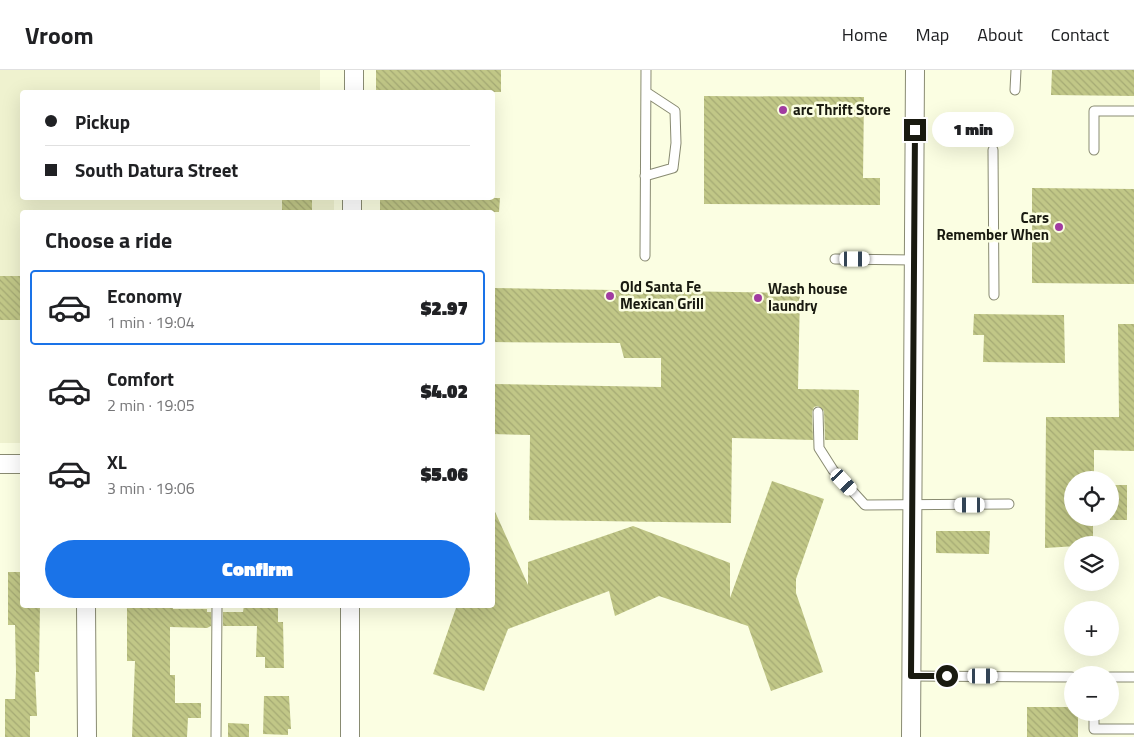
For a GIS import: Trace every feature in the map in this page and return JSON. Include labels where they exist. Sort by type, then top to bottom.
[{"type":"street","points":[[354,70],[354,90]]},
{"type":"street","points":[[911,737],[915,70]]},
{"type":"street","points":[[0,464],[20,464]]},
{"type":"street","points":[[86,608],[87,737]]},
{"type":"street","points":[[350,608],[350,737]]},
{"type":"lane","points":[[645,256],[646,70]]},
{"type":"lane","points":[[1015,90],[1016,70]]},
{"type":"lane","points":[[645,176],[673,168],[676,143],[675,111],[646,92]]},
{"type":"lane","points":[[1094,150],[1094,111],[1134,111]]},
{"type":"lane","points":[[993,150],[994,295]]},
{"type":"lane","points":[[835,259],[914,260]]},
{"type":"lane","points":[[818,412],[819,448],[833,470],[865,505],[1009,504]]},
{"type":"lane","points":[[216,737],[217,608]]},
{"type":"lane","points":[[911,676],[1064,677]]},
{"type":"lane","points":[[1119,677],[1134,677]]},
{"type":"lane","points":[[1094,721],[1094,729],[1134,728]]},
{"type":"shaded area","points":[[0,70],[320,70],[320,90],[20,90],[20,200],[334,200],[334,210],[20,210],[20,443],[0,443]]},
{"type":"building","points":[[376,70],[501,70],[501,92],[495,92],[495,90],[376,90]]},
{"type":"building","points":[[1052,70],[1134,70],[1134,96],[1051,95]]},
{"type":"building","points":[[704,96],[864,97],[863,178],[880,178],[880,205],[704,204]]},
{"type":"building","points":[[1032,188],[1134,189],[1134,284],[1032,283]]},
{"type":"building","points":[[495,198],[500,198],[499,212],[495,212],[495,210],[380,210],[380,200],[495,200]]},
{"type":"building","points":[[282,200],[312,200],[312,210],[282,210]]},
{"type":"building","points":[[0,276],[20,276],[20,320],[0,320]]},
{"type":"building","points":[[495,288],[800,293],[798,389],[859,390],[858,440],[825,440],[824,411],[818,406],[814,407],[812,412],[813,440],[732,438],[731,523],[529,520],[530,435],[495,434],[495,384],[661,387],[661,358],[624,358],[620,343],[495,342]]},
{"type":"building","points":[[974,314],[1064,315],[1065,363],[983,362],[984,335],[973,335]]},
{"type":"building","points":[[1118,324],[1134,324],[1134,451],[1094,450],[1094,471],[1064,471],[1064,526],[1093,526],[1093,536],[1064,536],[1064,547],[1045,548],[1046,417],[1119,417]]},
{"type":"building","points":[[772,481],[824,499],[796,579],[796,593],[823,672],[771,691],[748,626],[659,596],[615,616],[609,591],[508,629],[484,691],[433,674],[456,608],[495,608],[495,512],[528,585],[528,562],[633,526],[730,563],[730,598]]},
{"type":"building","points":[[1119,485],[1127,485],[1127,520],[1119,520]]},
{"type":"building","points":[[936,531],[990,531],[989,554],[936,553]]},
{"type":"building","points":[[8,572],[20,572],[20,608],[40,608],[39,672],[35,672],[37,716],[30,716],[30,737],[5,737],[5,699],[15,699],[16,672],[15,625],[8,625]]},
{"type":"building","points":[[127,608],[207,609],[207,612],[211,612],[211,626],[207,628],[170,627],[170,675],[175,675],[175,703],[201,703],[201,718],[188,718],[187,737],[132,737],[135,661],[127,661]]},
{"type":"building","points":[[244,608],[278,608],[278,622],[283,622],[284,668],[265,668],[265,657],[256,657],[257,626],[223,626],[223,612],[243,612]]},
{"type":"building","points":[[264,696],[289,696],[291,729],[288,729],[288,735],[263,734]]},
{"type":"building","points":[[1027,707],[1064,707],[1064,721],[1078,721],[1078,737],[1027,737]]},
{"type":"building","points":[[228,723],[249,724],[249,737],[228,737]]},
{"type":"place","name":"arc Thrift Store","points":[[783,110]]},
{"type":"place","name":"Cars Remember When","points":[[1059,227]]},
{"type":"place","name":"Old Santa Fe Mexican Grill","points":[[610,296]]},
{"type":"place","name":"Wash house laundry","points":[[758,298]]},
{"type":"route","points":[[915,130],[911,676],[947,676]]}]
